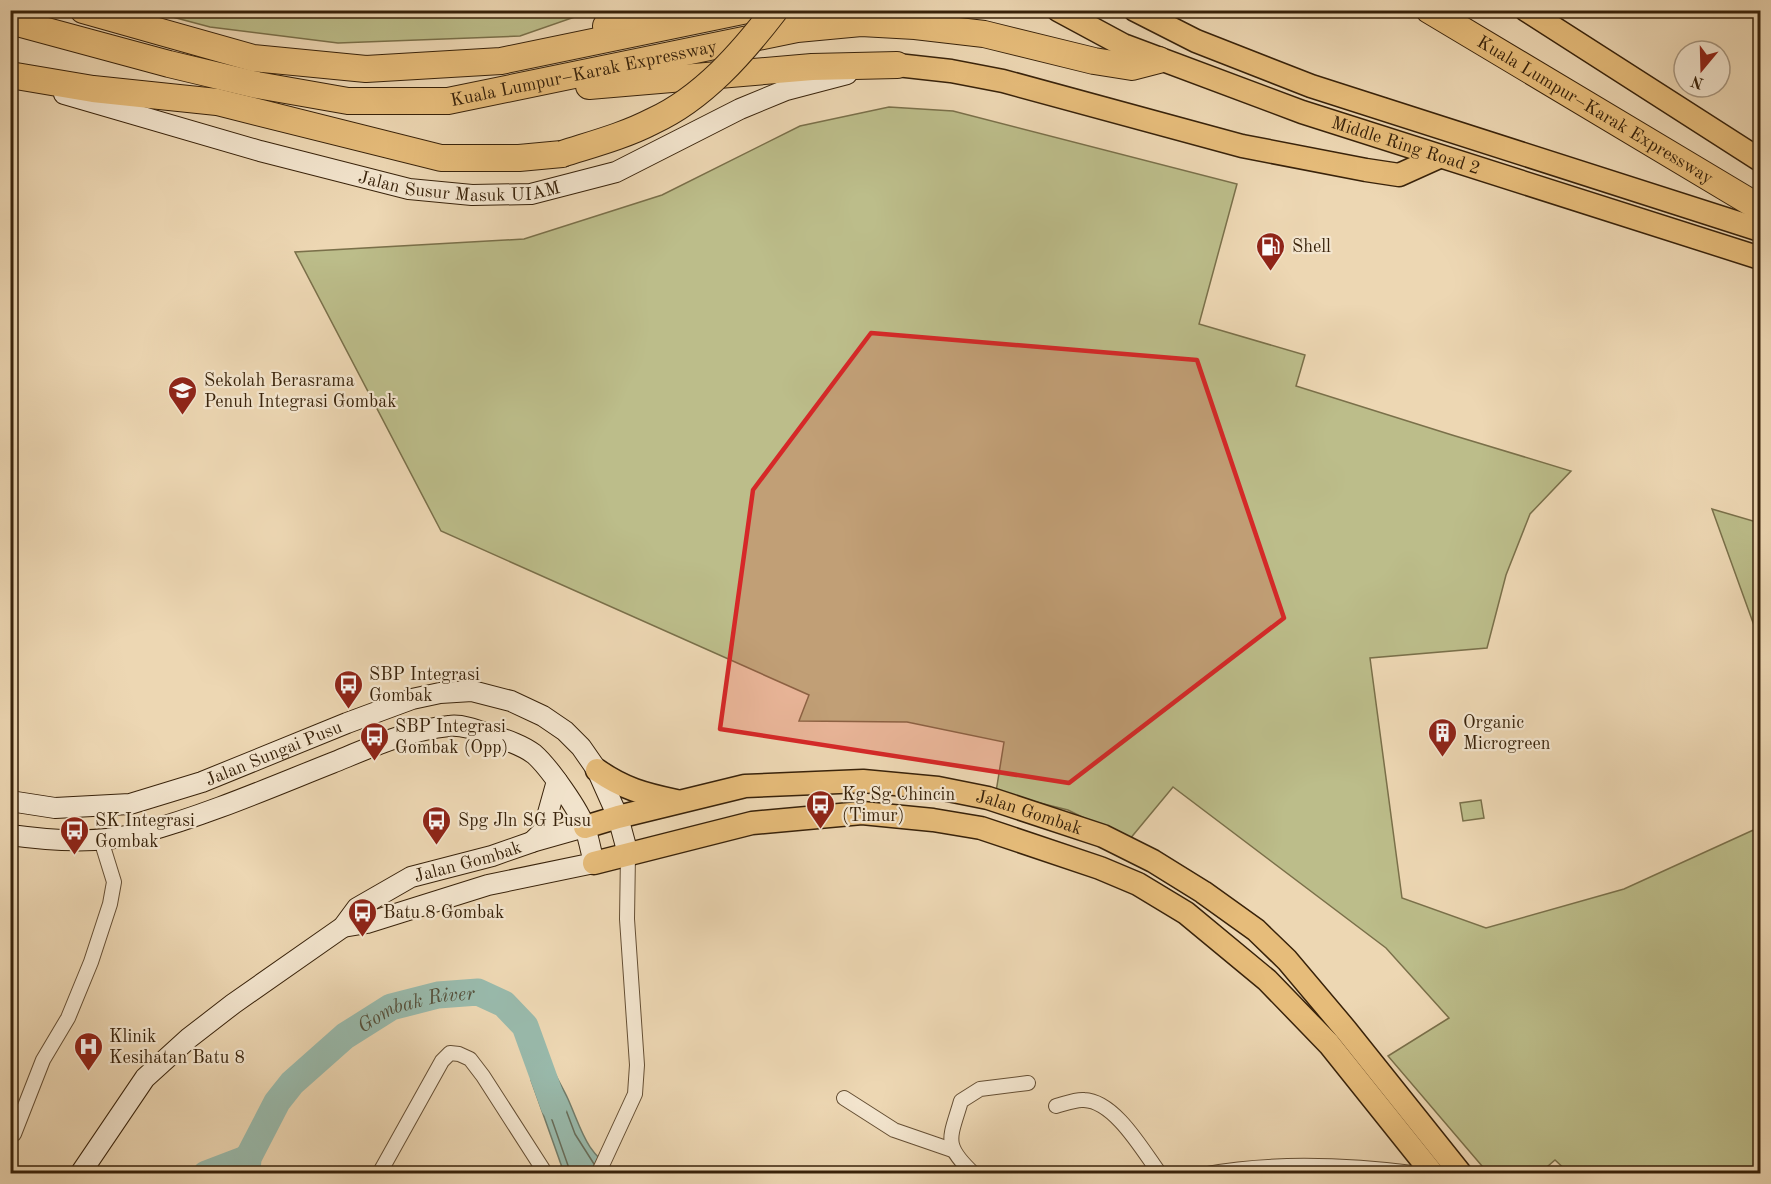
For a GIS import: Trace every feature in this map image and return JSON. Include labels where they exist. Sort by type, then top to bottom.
[{"type":"highway","name":"Kuala Lumpur–Karak Expressway","points":[[83,10],[253,57],[366,69],[501,61],[747,10]]},
{"type":"highway","points":[[501,61],[529,49],[568,40],[635,16],[644,10]]},
{"type":"highway","points":[[10,76],[93,89],[217,102],[441,158],[519,158],[562,154],[608,140],[655,121],[688,99],[723,70],[754,38],[775,10]]},
{"type":"highway","name":"Kuala Lumpur–Karak Expressway","points":[[1429,10],[1761,208]]},
{"type":"highway","name":"Kuala Lumpur–Karak Expressway","points":[[10,21],[257,85],[348,101],[448,101],[797,30],[861,23],[915,26],[984,34],[1094,61],[1132,67],[1160,60]]},
{"type":"highway","points":[[10,26],[224,92],[351,136]]},
{"type":"highway","points":[[448,101],[674,78],[812,67],[897,65]]},
{"type":"main road","name":"Middle Ring Road 2","points":[[1058,10],[1123,45],[1302,112],[1439,158],[1761,258]]},
{"type":"main road","name":"Middle Ring Road 2","points":[[1135,10],[1196,41],[1311,86],[1761,230]]},
{"type":"main road","points":[[1526,10],[1761,160]]},
{"type":"main road","points":[[897,65],[951,71],[1003,81],[1242,146],[1366,170],[1399,175],[1439,158]]},
{"type":"main road","name":"Jalan Susur Masuk UIAM","points":[[10,76],[239,145],[409,189],[472,195],[531,194],[616,172],[700,128],[786,90],[829,78],[897,65]]},
{"type":"main road","name":"Jalan Sungai Pusu","points":[[10,801],[55,808],[130,804],[202,782],[412,699],[440,693],[472,691],[511,701],[543,716],[565,731],[581,747],[597,770],[618,817],[628,854]]},
{"type":"main road","name":"Jalan Sungai Pusu","points":[[10,835],[54,841],[101,840],[139,833],[213,810],[369,748],[408,735],[451,725],[480,730],[508,740],[534,754],[557,781],[585,826],[594,863]]},
{"type":"main road","points":[[597,770],[616,783],[632,790],[680,802]]},
{"type":"main road","points":[[532,842],[543,831],[557,781]]},
{"type":"main road","name":"Jalan Gombak","points":[[80,1173],[152,1071],[189,1038],[233,1004],[343,927],[357,908],[411,877],[492,856],[618,817],[745,786],[863,781],[938,788],[988,798],[1103,836],[1153,861],[1203,892],[1256,930],[1287,960],[1461,1173]]},
{"type":"main road","name":"Jalan Gombak","points":[[343,927],[367,923],[488,885],[594,863],[752,823],[862,813],[933,820],[981,828],[1100,868],[1138,884],[1186,913],[1267,980],[1329,1044],[1433,1173]]},
{"type":"street","points":[[14,1134],[43,1060],[68,1018],[91,962],[110,904],[114,882],[101,840]]},
{"type":"street","points":[[598,1173],[635,1094],[637,1065],[627,919],[628,854]]},
{"type":"street","points":[[379,1173],[442,1061],[450,1053],[470,1059],[546,1173]]},
{"type":"street","points":[[952,1150],[950,1139],[961,1101],[980,1089],[1028,1083]]},
{"type":"street","points":[[844,1098],[894,1130],[952,1150],[974,1173]]},
{"type":"street","points":[[1056,1106],[1084,1100],[1106,1107],[1119,1119],[1160,1173]]},
{"type":"street","points":[[1207,1173],[1338,1165],[1421,1173]]},
{"type":"highlighted area","points":[[871,333],[1197,360],[1284,618],[1069,783],[720,729],[753,490]]},
{"type":"green space","points":[[592,10],[520,36],[338,43],[210,27],[150,11]]},
{"type":"green space","points":[[889,107],[953,111],[1237,184],[1199,324],[1305,355],[1296,386],[1571,471],[1530,514],[1506,575],[1487,648],[1370,658],[1402,898],[1486,928],[1624,889],[1760,827],[1760,1173],[1569,1173],[1555,1160],[1540,1173],[1488,1173],[1388,1056],[1449,1018],[1386,948],[1173,787],[1129,840],[1068,810],[996,792],[1004,742],[907,722],[799,721],[809,695],[441,531],[295,252],[524,239],[662,195],[800,126]]},
{"type":"green space","points":[[1712,509],[1760,523],[1760,642]]},
{"type":"green space","points":[[1481,800],[1484,818],[1463,821],[1460,803]]},
{"type":"water","points":[[551,1065],[591,1149],[617,1173],[567,1173],[563,1170],[531,1080]]},
{"type":"waterway","name":"Gombak River","points":[[247,1174],[248,1158],[277,1102],[292,1083],[345,1036],[391,1007],[438,995],[478,992],[504,1004],[525,1026],[554,1106]]},
{"type":"waterway","points":[[206,1174],[248,1158]]},
{"type":"place","name":"Shell","points":[[1271,272]]},
{"type":"place","name":"Sekolah Berasrama Penuh Integrasi Gombak","points":[[183,416]]},
{"type":"place","name":"SBP Integrasi Gombak","points":[[348,710]]},
{"type":"place","name":"Organic Microgreen","points":[[1442,758]]},
{"type":"place","name":"SBP Integrasi Gombak (Opp)","points":[[374,762]]},
{"type":"place","name":"Kg Sg Chincin (Timur)","points":[[821,830]]},
{"type":"place","name":"Spg Jln SG Pusu","points":[[437,846]]},
{"type":"place","name":"SK Integrasi Gombak","points":[[74,856]]},
{"type":"place","name":"Batu 8 Gombak","points":[[362,938]]},
{"type":"place","name":"Klinik Kesihatan Batu 8","points":[[88,1072]]}]
